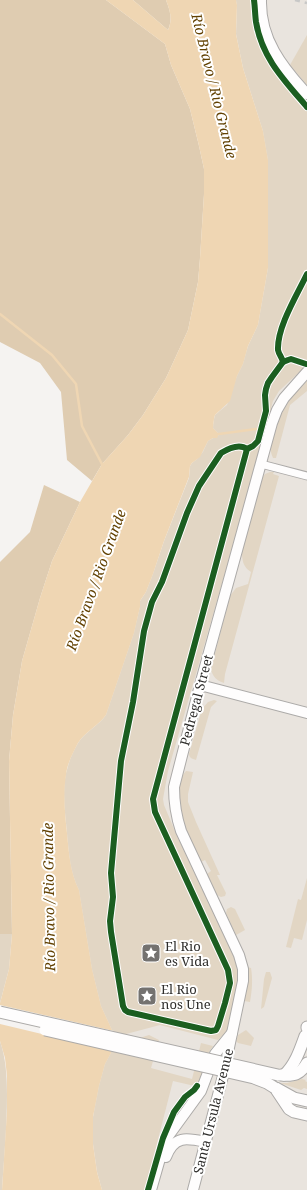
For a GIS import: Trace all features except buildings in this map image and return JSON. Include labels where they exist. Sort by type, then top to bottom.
[{"type":"main road","points":[[261,0],[264,27],[270,45],[293,79],[307,94]]},
{"type":"main road","name":"Pedregal Street","points":[[233,1032],[242,989],[243,969],[235,946],[181,831],[176,813],[174,787],[200,685],[262,464],[272,423],[284,398],[307,372]]},
{"type":"main road","points":[[200,685],[307,713]]},
{"type":"main road","points":[[0,1012],[281,1075],[299,1073],[303,1070],[307,1063]]},
{"type":"main road","points":[[0,1019],[254,1078],[267,1083],[294,1098],[307,1101]]},
{"type":"main road","points":[[281,1075],[290,1070],[296,1059],[306,1030]]},
{"type":"main road","points":[[151,1190],[163,1148],[169,1135],[201,1091],[215,1054],[233,1032]]},
{"type":"main road","name":"Santa Ursula Avenue","points":[[192,1190],[206,1142],[233,1032]]},
{"type":"main road","points":[[221,1045],[227,1049],[228,1054]]},
{"type":"main road","points":[[275,1088],[307,1094]]},
{"type":"main road","points":[[275,1088],[292,1104],[307,1108]]},
{"type":"main road","points":[[275,1088],[289,1109],[294,1112],[307,1115]]},
{"type":"main road","points":[[157,1190],[167,1155],[172,1146],[182,1139],[190,1138],[206,1142]]},
{"type":"street","points":[[262,464],[307,476]]},
{"type":"shaded area","points":[[0,0],[106,0],[165,44],[171,65],[190,109],[204,169],[204,194],[198,282],[188,330],[166,378],[143,415],[128,435],[102,464],[92,481],[67,460],[61,392],[40,363],[0,342]]},
{"type":"shaded area","points":[[133,0],[166,0],[171,19],[168,30]]},
{"type":"shaded area","points":[[236,0],[307,0],[307,1190],[102,1190],[67,833],[146,592],[178,506],[189,478],[258,325],[268,268],[263,131],[247,79]]},
{"type":"shaded area","points":[[236,0],[253,0],[254,18],[262,48],[284,84],[307,109],[307,365],[279,391],[273,401],[168,771],[163,799],[177,836],[233,955],[236,964],[238,982],[236,999],[227,1031],[218,1040],[160,1025],[111,1038],[112,1030],[101,1006],[92,969],[79,890],[70,862],[65,808],[65,782],[70,760],[78,743],[106,715],[134,633],[140,601],[146,592],[189,478],[190,466],[203,452],[208,441],[219,435],[213,428],[215,415],[227,405],[237,376],[243,364],[248,346],[258,325],[268,268],[268,160],[263,131],[243,68],[236,34]]},
{"type":"shaded area","points":[[307,35],[307,85],[290,65]]},
{"type":"shaded area","points":[[307,381],[307,391],[290,405],[276,458],[273,458],[271,445],[282,413],[290,400]]},
{"type":"shaded area","points":[[274,472],[273,474],[279,476],[225,674],[224,683],[215,678],[211,669],[230,596],[236,588],[248,584],[251,572],[246,568],[242,558],[242,552],[262,478],[265,474]]},
{"type":"shaded area","points":[[44,485],[80,502],[52,561],[22,661],[13,715],[9,761],[12,934],[0,934],[0,562],[30,532]]},
{"type":"shaded area","points":[[214,700],[217,701],[211,707],[196,760],[192,759],[189,754],[202,709],[208,702]]},
{"type":"shaded area","points":[[186,771],[193,772],[188,794],[188,802],[220,875],[217,875],[226,893],[225,896],[221,897],[217,895],[207,874],[211,871],[205,860],[201,862],[186,831],[182,817],[179,791],[182,776]]},
{"type":"shaded area","points":[[307,878],[307,920],[302,940],[294,938],[291,948],[286,947],[298,899],[301,900]]},
{"type":"shaded area","points":[[231,907],[235,909],[245,930],[236,935],[226,913],[227,909]]},
{"type":"shaded area","points":[[0,934],[12,934],[9,969],[0,1003]]},
{"type":"shaded area","points":[[247,967],[251,968],[252,972],[250,1002],[244,1001],[248,980]]},
{"type":"shaded area","points":[[266,972],[270,972],[272,978],[264,1007],[261,1009],[264,979]]},
{"type":"shaded area","points":[[246,1030],[254,1038],[251,1046],[238,1043],[236,1041],[238,1035]]},
{"type":"shaded area","points":[[149,1035],[159,1040],[151,1068],[192,1079],[201,1043],[213,1046],[207,1055],[199,1087],[173,1081],[145,1190],[102,1190],[97,1172],[93,1144],[93,1117],[105,1064],[111,1053],[111,1047]]},
{"type":"shaded area","points":[[0,1041],[5,1061],[7,1088],[2,1190],[0,1190]]},
{"type":"shaded area","points":[[302,1079],[306,1080],[305,1081],[307,1082],[307,1089],[304,1088],[301,1090],[280,1083],[287,1083]]},
{"type":"water","name":"Río Bravo / Rio Grande","points":[[106,0],[133,0],[168,30],[171,19],[166,0],[236,0],[236,34],[243,68],[263,131],[268,160],[268,268],[258,325],[248,346],[230,401],[215,415],[213,428],[219,434],[217,438],[213,438],[208,441],[200,457],[190,466],[189,477],[146,592],[140,601],[134,633],[106,715],[78,743],[70,759],[67,771],[65,804],[70,862],[79,890],[92,969],[101,1006],[112,1030],[111,1053],[105,1064],[93,1117],[93,1144],[97,1172],[102,1190],[2,1190],[7,1111],[7,1076],[5,1058],[0,1041],[0,1003],[9,969],[12,934],[9,761],[13,715],[22,661],[52,561],[80,502],[102,464],[128,435],[143,415],[166,378],[188,330],[198,282],[204,194],[204,169],[190,109],[171,65],[165,44]]},
{"type":"pier","points":[[0,1005],[114,1031],[113,1051],[0,1024]]},
{"type":"waterway","points":[[0,314],[52,355],[76,384],[82,426],[103,466]]},
{"type":"waterway","points":[[219,434],[256,429]]},
{"type":"railway","points":[[295,0],[307,3]]},
{"type":"cycle path","points":[[254,0],[256,22],[263,47],[282,78],[307,107]]},
{"type":"cycle path","points":[[283,362],[278,350],[281,331],[288,311],[307,274]]},
{"type":"cycle path","points":[[247,449],[237,446],[221,453],[199,486],[187,513],[162,582],[152,602],[144,631],[133,702],[121,761],[111,873],[113,897],[110,921],[111,932],[123,1006],[125,1010],[128,1012],[211,1031],[216,1030],[225,1003],[230,983],[228,970],[155,812],[153,799],[247,449],[258,441],[266,411],[265,395],[268,383],[283,362],[291,359],[306,364]]},
{"type":"cycle path","points":[[148,1190],[163,1138],[174,1112],[185,1097],[197,1086]]},
{"type":"place","name":"El Rio es Vida","points":[[151,953]]},
{"type":"place","name":"El Rio nos Une","points":[[147,996]]}]
